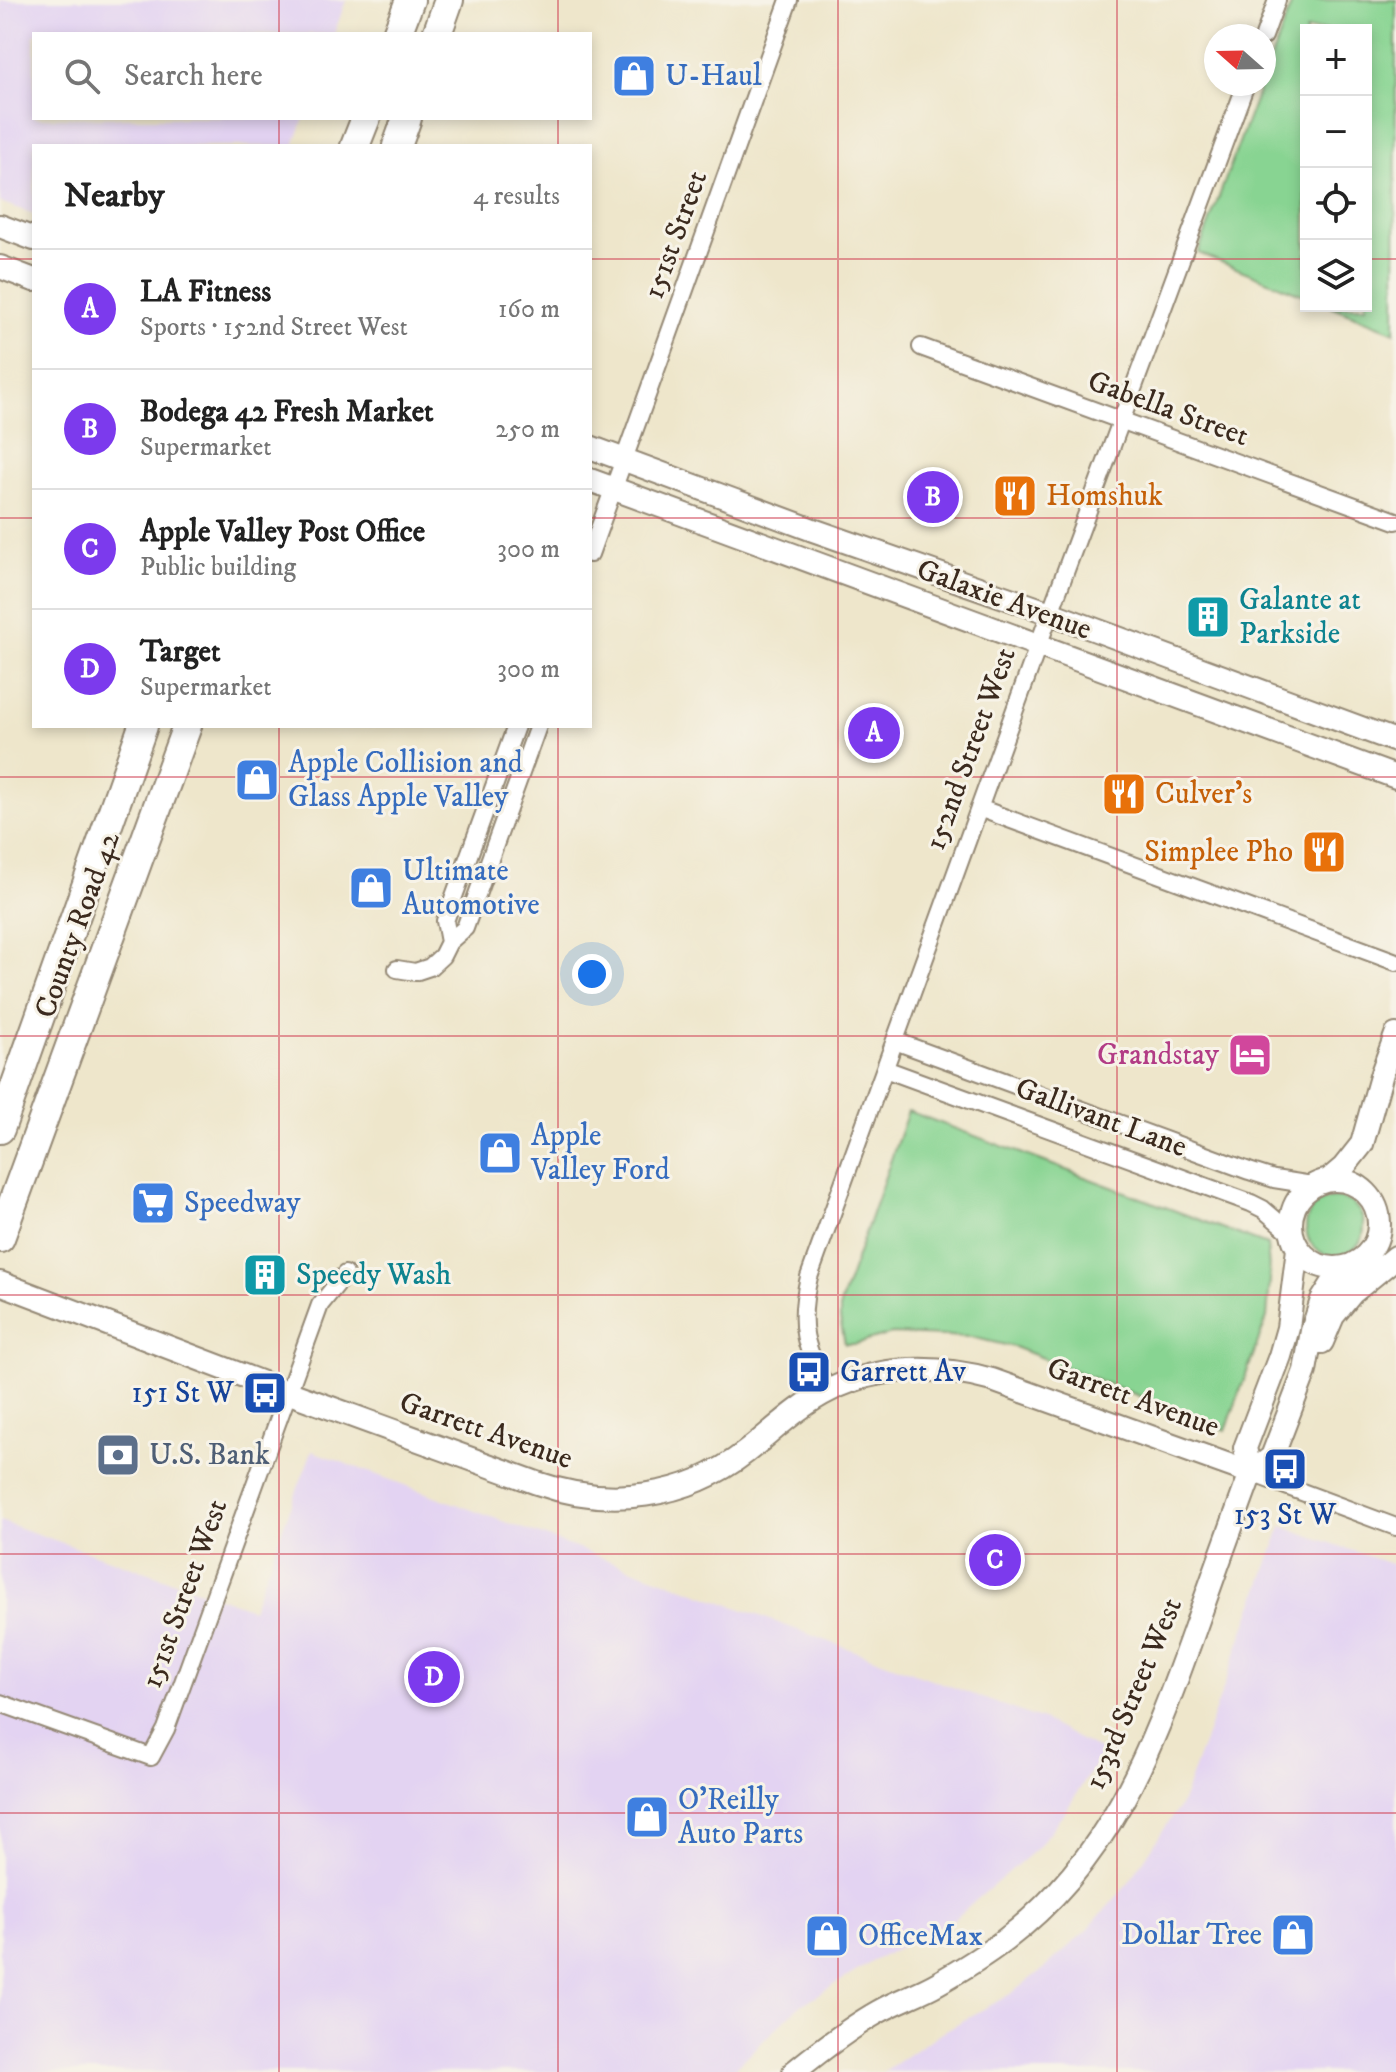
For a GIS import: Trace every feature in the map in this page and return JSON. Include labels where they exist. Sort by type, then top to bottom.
[{"type":"highway","points":[[398,32],[410,0]]},
{"type":"highway","points":[[438,32],[449,0]]},
{"type":"highway","points":[[356,144],[365,120]]},
{"type":"highway","points":[[398,144],[406,120]]},
{"type":"highway","name":"County Road 42","points":[[0,1129],[142,728]]},
{"type":"highway","name":"County Road 42","points":[[0,1238],[186,728]]},
{"type":"street","name":"151st Street","points":[[614,489],[789,0]]},
{"type":"street","points":[[1268,24],[1277,0]]},
{"type":"street","name":"152nd Street West","points":[[828,1391],[805,1341],[804,1299],[809,1277],[1242,96]]},
{"type":"street","points":[[0,226],[32,238]]},
{"type":"street","points":[[0,267],[32,279]]},
{"type":"street","name":"Gabella Street","points":[[921,347],[1396,521]]},
{"type":"street","name":"Galaxie Avenue","points":[[592,448],[1396,741]]},
{"type":"street","name":"Galaxie Avenue","points":[[592,481],[1396,777]]},
{"type":"street","points":[[592,549],[614,489]]},
{"type":"street","points":[[449,942],[445,921],[515,728]]},
{"type":"street","points":[[397,969],[415,972],[430,967],[442,956],[449,942],[465,928],[537,728]]},
{"type":"street","points":[[979,808],[1396,962]]},
{"type":"street","points":[[1321,1182],[1344,1180],[1357,1185],[1368,1194],[1376,1207],[1378,1235],[1372,1248],[1355,1264],[1343,1268],[1318,1265],[1307,1259],[1294,1241],[1290,1219],[1301,1194],[1343,1168],[1362,1144],[1396,1035]]},
{"type":"street","name":"Gallivant Lane","points":[[895,1041],[1249,1171],[1274,1179],[1321,1182]]},
{"type":"street","name":"Gallivant Lane","points":[[885,1069],[1251,1203],[1263,1209],[1294,1241]]},
{"type":"street","points":[[1372,1248],[1396,1239]]},
{"type":"street","name":"153rd Street West","points":[[1251,1473],[1245,1448],[1288,1328],[1294,1241]]},
{"type":"street","points":[[1305,1371],[1333,1316],[1352,1293],[1396,1257]]},
{"type":"street","name":"153rd Street West","points":[[794,2072],[850,2029],[938,1983],[1006,1938],[1056,1893],[1092,1851],[1133,1784],[1154,1739],[1251,1473],[1272,1457],[1305,1371],[1312,1331],[1322,1300],[1336,1278],[1355,1264]]},
{"type":"street","name":"151st Street West","points":[[0,1703],[151,1757],[166,1729],[320,1305],[345,1274]]},
{"type":"street","name":"Garrett Avenue","points":[[0,1283],[553,1489],[590,1496],[655,1494],[708,1476],[828,1391],[863,1378],[924,1369],[962,1372],[992,1380],[1396,1527]]},
{"type":"shaded area","points":[[0,0],[346,0],[335,32],[32,32],[32,120],[303,120],[295,144],[32,144],[32,213],[0,202]]},
{"type":"shaded area","points":[[312,1451],[1045,1721],[1103,1752],[1065,1812],[1037,1848],[952,1921],[875,1960],[798,2007],[731,2072],[0,2072],[0,1521],[252,1609]]},
{"type":"shaded area","points":[[1282,1526],[1396,1566],[1396,2072],[883,2072],[939,2034],[1012,1993],[1087,1930],[1128,1884],[1182,1802]]},
{"type":"green space","points":[[1293,0],[1396,0],[1395,332],[1345,312],[1372,312],[1372,24],[1300,24],[1300,294],[1198,253],[1257,96],[1276,96],[1276,45]]},
{"type":"green space","points":[[908,1111],[1267,1245],[1270,1281],[1267,1317],[1226,1430],[1014,1347],[971,1337],[892,1334],[845,1344],[840,1305]]},
{"type":"green space","points":[[1335,1198],[1355,1207],[1364,1227],[1355,1247],[1335,1256],[1315,1247],[1306,1227],[1315,1207]]},
{"type":"place","name":"U-Haul","points":[[634,76]]},
{"type":"place","name":"Homshuk","points":[[1015,496]]},
{"type":"place","name":"Bodega 42 Fresh Market","points":[[933,497]]},
{"type":"place","name":"Galante at Parkside","points":[[1208,617]]},
{"type":"place","name":"LA Fitness","points":[[874,733]]},
{"type":"place","name":"Apple Collision and Glass Apple Valley","points":[[257,780]]},
{"type":"place","name":"Culver's","points":[[1124,794]]},
{"type":"place","name":"Simplee Pho","points":[[1324,852]]},
{"type":"place","name":"Ultimate Automotive","points":[[371,888]]},
{"type":"place","name":"Grandstay","points":[[1250,1055]]},
{"type":"place","name":"Apple Valley Ford","points":[[500,1153]]},
{"type":"place","name":"Speedway","points":[[153,1203]]},
{"type":"place","name":"Speedy Wash","points":[[265,1275]]},
{"type":"place","name":"Garrett Av","points":[[809,1372]]},
{"type":"place","name":"151 St W","points":[[265,1393]]},
{"type":"place","name":"U.S. Bank","points":[[118,1455]]},
{"type":"place","name":"153 St W","points":[[1285,1469]]},
{"type":"place","name":"Apple Valley Post Office","points":[[995,1560]]},
{"type":"place","name":"Target","points":[[434,1677]]},
{"type":"place","name":"O'Reilly Auto Parts","points":[[647,1817]]},
{"type":"place","name":"Dollar Tree","points":[[1293,1935]]},
{"type":"place","name":"OfficeMax","points":[[827,1936]]}]
